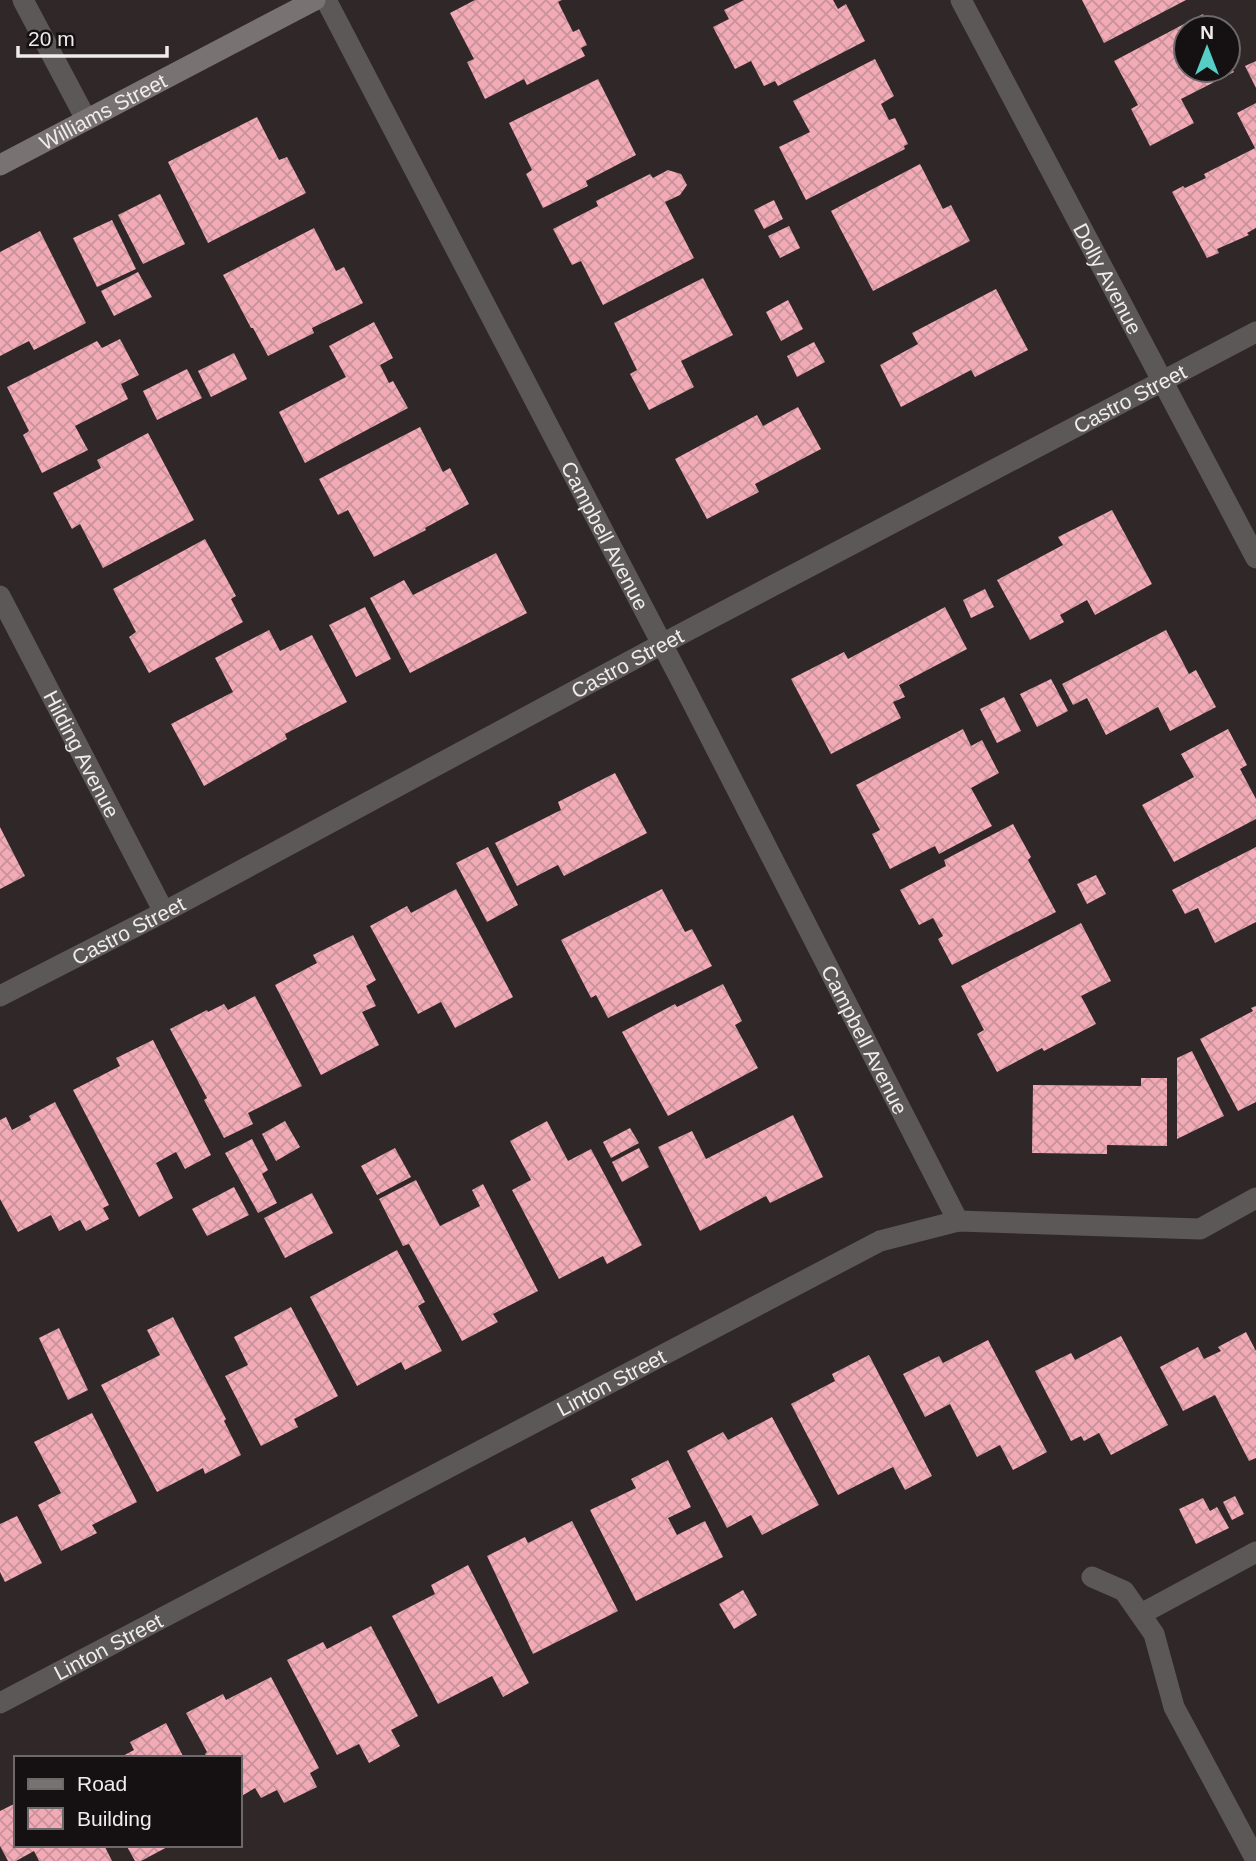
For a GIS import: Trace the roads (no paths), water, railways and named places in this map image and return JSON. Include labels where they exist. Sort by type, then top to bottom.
[{"type":"street","points":[[23,0],[86,119]]},
{"type":"street","name":"Williams Street","points":[[0,165],[316,0]]},
{"type":"street","name":"Campbell Avenue","points":[[326,0],[662,644],[958,1221]]},
{"type":"street","name":"Dolly Avenue","points":[[961,0],[1256,558]]},
{"type":"street","name":"Castro Street","points":[[0,996],[164,912],[662,644],[1256,332]]},
{"type":"street","name":"Hilding Avenue","points":[[0,596],[164,912]]},
{"type":"street","name":"Linton Street","points":[[0,1703],[880,1241],[958,1221],[1200,1229],[1256,1198]]},
{"type":"street","points":[[1141,1614],[1256,1552]]},
{"type":"street","points":[[1092,1577],[1124,1591],[1154,1633],[1174,1707],[1256,1860]]}]
